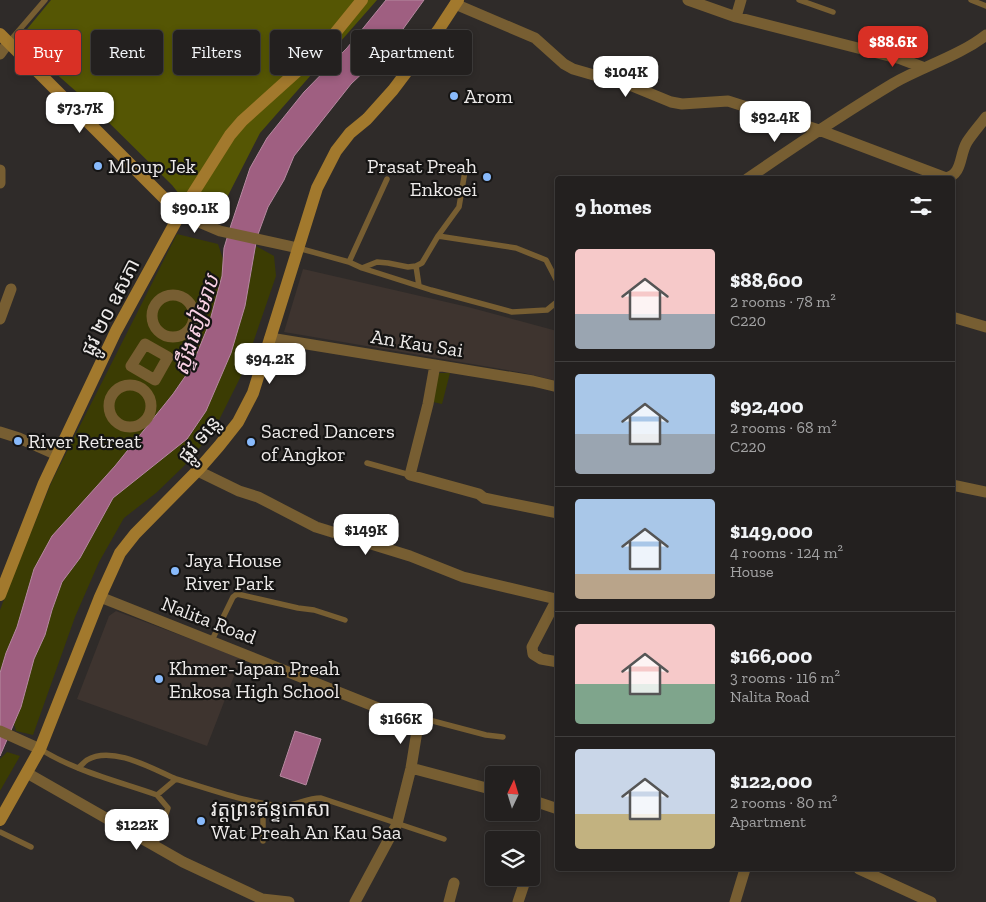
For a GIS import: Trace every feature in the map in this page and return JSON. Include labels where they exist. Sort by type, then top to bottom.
[{"type":"street","name":"ផ្លូវ ២០ ឧសភា","points":[[0,595],[57,455],[116,331],[180,214],[230,135],[242,121],[323,48],[362,0]]},
{"type":"street","points":[[688,0],[736,17],[901,59],[922,68]]},
{"type":"street","points":[[736,17],[741,0]]},
{"type":"street","points":[[456,2],[535,38],[564,64],[573,69],[632,86],[671,102],[682,104],[728,101],[819,130],[941,176]]},
{"type":"street","name":"ផ្លូវ ទន្លេ","points":[[0,820],[40,749],[100,597],[120,553],[134,534],[199,469],[238,422],[253,393],[317,188],[336,151],[350,133],[367,119],[393,90],[439,29],[456,2]]},
{"type":"street","points":[[750,176],[894,83],[952,55],[986,35]]},
{"type":"street","points":[[0,54],[4,38]]},
{"type":"street","points":[[4,38],[180,214],[220,231],[298,248]]},
{"type":"street","points":[[952,176],[958,171],[966,143],[986,117]]},
{"type":"street","points":[[0,170],[0,183]]},
{"type":"street","points":[[1,311],[11,289]]},
{"type":"street","points":[[955,319],[986,327]]},
{"type":"street","name":"An Kau Sai","points":[[270,338],[533,381],[555,386]]},
{"type":"street","points":[[435,365],[428,404],[410,475],[479,494],[484,498],[555,512]]},
{"type":"street","points":[[0,432],[19,438],[57,455]]},
{"type":"street","points":[[199,469],[202,473],[239,491],[258,497],[316,527],[410,556],[463,577],[555,598]]},
{"type":"street","points":[[955,487],[986,492]]},
{"type":"street","name":"Nalita Road","points":[[100,597],[212,640],[416,723]]},
{"type":"street","points":[[555,602],[532,647],[533,654],[541,659],[555,661]]},
{"type":"street","points":[[355,902],[397,824],[417,731],[416,723]]},
{"type":"street","points":[[0,731],[40,749]]},
{"type":"street","points":[[410,768],[485,788]]},
{"type":"street","points":[[27,773],[183,862],[261,900],[289,902]]},
{"type":"street","points":[[540,803],[555,808]]},
{"type":"street","points":[[735,902],[743,871]]},
{"type":"street","points":[[863,871],[931,902]]},
{"type":"street","points":[[449,902],[454,883]]},
{"type":"street","points":[[518,902],[523,886]]},
{"type":"lane","points":[[4,38],[45,0]]},
{"type":"lane","points":[[799,0],[833,12]]},
{"type":"lane","points":[[971,0],[986,6]]},
{"type":"lane","points":[[362,268],[377,262],[408,267],[422,263],[459,206],[465,171]]},
{"type":"lane","points":[[349,262],[387,179]]},
{"type":"lane","points":[[438,236],[516,248],[546,260],[555,277]]},
{"type":"lane","points":[[298,248],[349,262],[419,286],[512,312],[547,310],[555,303]]},
{"type":"lane","points":[[416,266],[419,286]]},
{"type":"lane","points":[[367,464],[410,475]]},
{"type":"lane","points":[[212,640],[233,597],[237,594],[314,610],[345,620]]},
{"type":"lane","points":[[416,723],[429,720],[486,735],[503,737]]},
{"type":"lane","points":[[40,749],[52,757],[78,768],[156,795],[168,808],[155,846]]},
{"type":"lane","points":[[78,768],[87,760],[101,756],[132,759],[176,779],[260,803],[290,805],[308,798],[321,798],[444,839]]},
{"type":"lane","points":[[156,795],[176,779]]},
{"type":"lane","points":[[260,803],[263,841]]},
{"type":"lane","points":[[0,832],[31,847]]},
{"type":"shaded area","points":[[51,0],[377,0],[341,41],[341,30],[270,30],[270,75],[311,75],[260,133],[215,221],[194,213],[172,185],[88,102],[58,75],[81,75],[81,30],[26,30]]},
{"type":"shaded area","name":"ស្ទឹងសៀមរាប","points":[[386,0],[424,0],[402,30],[362,30]]},
{"type":"shaded area","name":"ស្ទឹងសៀមរាប","points":[[351,43],[351,75],[360,75],[351,84],[294,156],[284,180],[268,207],[257,237],[245,306],[231,353],[206,411],[187,439],[113,498],[80,558],[62,582],[45,635],[34,659],[21,707],[0,756],[0,673],[17,627],[34,569],[52,536],[115,466],[173,394],[191,368],[209,324],[222,276],[224,248],[250,168],[267,138],[304,92],[321,75],[341,75],[341,54]]},
{"type":"shaded area","points":[[177,234],[218,244],[223,259],[222,276],[209,324],[191,368],[173,394],[115,466],[77,509],[34,569],[17,627],[0,673],[0,610],[9,586],[52,481]]},
{"type":"shaded area","points":[[256,246],[274,256],[276,276],[243,372],[213,432],[184,466],[156,493],[124,518],[99,562],[75,617],[33,735],[16,731],[14,724],[21,707],[34,659],[45,635],[62,582],[80,558],[113,498],[187,439],[206,411],[239,326],[245,306]]},
{"type":"shaded area","points":[[303,269],[468,307],[555,330],[555,381],[524,373],[284,332]]},
{"type":"shaded area","points":[[438,373],[450,373],[442,404],[433,402]]},
{"type":"shaded area","name":"Khmer-Japan Preah Enkosa High School","points":[[116,611],[241,658],[207,746],[77,699],[109,616]]},
{"type":"shaded area","points":[[295,731],[321,739],[306,785],[280,776]]},
{"type":"shaded area","points":[[7,752],[20,756],[0,791],[0,759]]},
{"type":"place","name":"Arom","points":[[454,96]]},
{"type":"place","name":"Mloup Jek","points":[[98,166]]},
{"type":"place","name":"Prasat Preah Enkosei","points":[[487,177]]},
{"type":"place","name":"River Retreat","points":[[18,441]]},
{"type":"place","name":"Sacred Dancers of Angkor","points":[[251,442]]},
{"type":"place","name":"Jaya House River Park","points":[[175,571]]},
{"type":"place","name":"Khmer-Japan Preah Enkosa High School","points":[[159,679]]},
{"type":"place","name":"វត្តព្រះឥន្ទកោសា Wat Preah An Kau Saa","points":[[201,821]]}]
